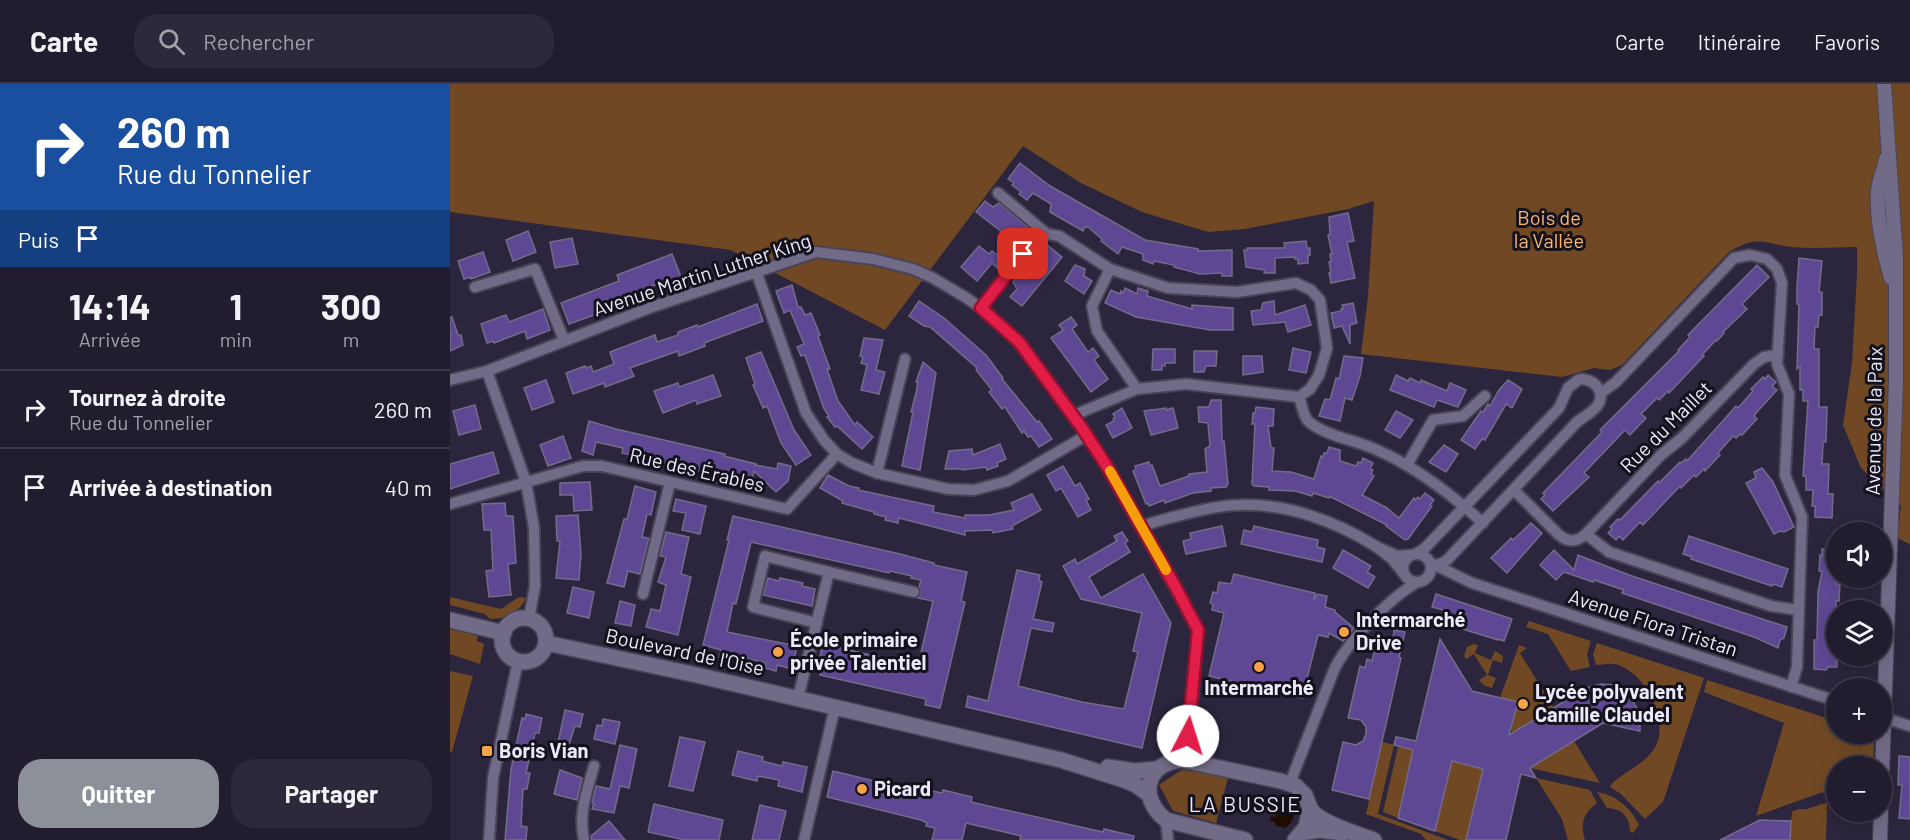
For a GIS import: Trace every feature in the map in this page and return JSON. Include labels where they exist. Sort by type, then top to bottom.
[{"type":"main road","points":[[529,619],[538,623],[543,629],[546,643],[543,652],[537,657],[529,661],[519,661],[510,657],[504,649],[504,633],[507,626],[514,621],[529,619]]},
{"type":"main road","points":[[450,620],[504,633]]},
{"type":"main road","name":"Boulevard de l'Oise","points":[[546,643],[798,698],[1061,760],[1124,780],[1148,794]]},
{"type":"main road","name":"Boulevard de l'Oise","points":[[1061,760],[1134,771],[1158,769],[1170,762],[1182,760]]},
{"type":"main road","points":[[1182,760],[1290,783],[1305,795],[1311,812],[1367,838]]},
{"type":"main road","points":[[1158,769],[1150,780],[1148,794],[1154,808],[1166,820],[1245,840]]},
{"type":"main road","points":[[1298,837],[1308,821],[1310,808]]},
{"type":"main road","points":[[1298,837],[1318,830],[1367,838]]},
{"type":"street","name":"Avenue de la Paix","points":[[1884,84],[1896,258],[1896,382],[1884,678]]},
{"type":"street","points":[[998,193],[1047,234]]},
{"type":"street","points":[[981,308],[1034,238],[1047,234],[1059,236],[1110,269],[1168,288],[1237,292],[1296,283],[1311,290],[1320,300],[1327,348],[1319,375],[1310,389],[1299,397],[1186,384],[1137,389],[1074,415]]},
{"type":"street","name":"Avenue Martin Luther King","points":[[450,380],[487,371],[564,340],[756,271],[816,252],[873,259],[912,269],[933,278],[981,308],[1019,342],[1074,415],[1108,468],[1198,630],[1190,727],[1182,760]]},
{"type":"street","points":[[1600,393],[1616,382],[1734,258],[1749,255],[1760,257],[1772,263],[1777,269],[1782,283],[1779,369],[1789,393],[1785,475],[1802,518],[1797,667],[1791,687]]},
{"type":"street","points":[[475,287],[535,269],[564,340]]},
{"type":"street","points":[[1110,269],[1092,306],[1097,331],[1137,389]]},
{"type":"street","points":[[756,271],[806,413],[824,440],[837,454],[852,463],[877,473],[948,489],[974,490],[1008,481],[1087,435]]},
{"type":"street","name":"Rue du Maillet","points":[[1586,534],[1661,455],[1682,438],[1754,364],[1764,357],[1778,355]]},
{"type":"street","points":[[877,473],[905,359]]},
{"type":"street","points":[[487,371],[526,482],[534,528],[535,586],[529,619]]},
{"type":"street","points":[[1399,593],[1404,574],[1404,561],[1425,548],[1559,408],[1568,388],[1582,379],[1596,384],[1601,400],[1595,409],[1577,422],[1448,559],[1443,563],[1432,564]]},
{"type":"street","points":[[1407,465],[1433,420],[1463,416],[1485,396]]},
{"type":"street","points":[[1299,397],[1307,420],[1320,429],[1376,449],[1407,465],[1483,523]]},
{"type":"street","name":"Rue des Érables","points":[[450,504],[583,466],[602,466],[787,509],[837,454]]},
{"type":"street","points":[[643,594],[670,482]]},
{"type":"street","points":[[1514,490],[1563,538],[1577,541],[1586,534],[1601,548],[1610,552],[1771,606],[1798,610]]},
{"type":"street","points":[[1141,527],[1212,508],[1240,504],[1282,509],[1318,517],[1351,530],[1392,559],[1408,580],[1416,583]]},
{"type":"street","points":[[1377,547],[1397,556],[1425,556],[1432,564],[1458,578]]},
{"type":"street","points":[[817,623],[753,607],[765,556],[914,592]]},
{"type":"street","points":[[1448,559],[1449,566],[1458,578]]},
{"type":"street","points":[[1428,578],[1432,564]]},
{"type":"street","points":[[798,698],[829,572]]},
{"type":"street","points":[[1290,783],[1338,660],[1347,647],[1399,593],[1428,578],[1443,576],[1458,578]]},
{"type":"street","name":"Avenue Flora Tristan","points":[[1458,578],[1826,698]]},
{"type":"street","points":[[489,840],[493,778],[519,661]]},
{"type":"street","points":[[804,840],[835,707]]},
{"type":"street","points":[[1892,720],[1910,726]]},
{"type":"street","points":[[584,840],[580,825],[582,809],[594,766]]},
{"type":"street","points":[[1166,820],[1168,840]]},
{"type":"street","points":[[1880,840],[1881,822]]},
{"type":"green space","name":"Bois de la Vallée","points":[[450,84],[1910,84],[1910,544],[1897,538],[1901,506],[1861,468],[1843,425],[1852,363],[1857,247],[1799,248],[1760,242],[1746,243],[1729,252],[1622,365],[1610,370],[1594,368],[1562,377],[1361,354],[1368,296],[1374,201],[1348,209],[1245,229],[1208,232],[1142,212],[1081,183],[1023,146],[885,330],[731,250],[450,212]]},
{"type":"green space","points":[[450,597],[501,609],[519,597],[526,598],[511,614],[490,619],[485,614],[450,605]]},
{"type":"green space","points":[[1529,621],[1591,641],[1587,654],[1590,667],[1571,671],[1548,634],[1526,627]]},
{"type":"green space","points":[[450,626],[478,633],[477,641],[484,644],[480,664],[450,654]]},
{"type":"green space","points":[[1597,643],[1704,678],[1663,802],[1645,819],[1621,794],[1610,787],[1613,782],[1640,764],[1653,751],[1660,732],[1656,708],[1643,684],[1625,668],[1614,664],[1596,665],[1593,654]]},
{"type":"green space","points":[[1478,645],[1475,653],[1491,660],[1495,651],[1503,656],[1502,663],[1493,660],[1488,675],[1496,678],[1492,688],[1485,686],[1479,680],[1487,675],[1474,654],[1466,659],[1464,656],[1467,647]]},
{"type":"green space","points":[[1519,645],[1527,648],[1520,653],[1554,708],[1513,733],[1511,729],[1518,702],[1500,698]]},
{"type":"green space","points":[[450,671],[473,676],[452,752],[450,752]]},
{"type":"green space","points":[[1707,680],[1826,718],[1826,744],[1874,744],[1873,756],[1826,756],[1826,792],[1756,816],[1784,723],[1704,692]]},
{"type":"green space","points":[[1574,741],[1600,783],[1530,768]]},
{"type":"green space","points":[[1382,742],[1394,745],[1378,814],[1448,840],[1426,840],[1421,834],[1366,814]]},
{"type":"green space","points":[[1398,747],[1413,750],[1398,818],[1383,812]]},
{"type":"green space","points":[[1452,761],[1483,769],[1466,840],[1435,831]]},
{"type":"green space","points":[[1183,769],[1228,778],[1216,823],[1173,811],[1159,785]]},
{"type":"green space","points":[[1536,778],[1590,790],[1597,803],[1584,819],[1585,840],[1568,840],[1562,819]]},
{"type":"green space","points":[[1597,792],[1617,799],[1632,813],[1639,825],[1633,833],[1630,831],[1624,814],[1607,808]]},
{"type":"green space","points":[[1826,803],[1826,840],[1720,840],[1761,820],[1791,821],[1792,812]]},
{"type":"shaded area","points":[[1281,799],[1292,802],[1294,810],[1293,820],[1285,828],[1276,826],[1275,822],[1270,821],[1271,816],[1275,817],[1277,806],[1274,802],[1280,803]]},
{"type":"building","points":[[1020,163],[1050,186],[1145,240],[1198,249],[1198,251],[1232,250],[1232,276],[1222,276],[1222,273],[1200,274],[1154,261],[1153,264],[1143,260],[1143,254],[1122,247],[1118,254],[1088,227],[1085,227],[1083,231],[1050,212],[1051,204],[1033,193],[1027,200],[1019,194],[1021,192],[1008,179]]},
{"type":"building","points":[[985,201],[993,207],[999,203],[1029,228],[1016,243],[976,212]]},
{"type":"building","points":[[1348,213],[1354,241],[1347,242],[1355,278],[1331,283],[1329,262],[1331,261],[1330,254],[1332,254],[1328,235],[1330,234],[1329,217]]},
{"type":"building","points":[[528,231],[536,252],[513,261],[506,240]]},
{"type":"building","points":[[572,238],[578,264],[555,268],[550,242]]},
{"type":"building","points":[[1306,241],[1307,248],[1310,248],[1308,263],[1298,264],[1298,259],[1295,257],[1275,258],[1275,273],[1264,273],[1265,270],[1246,267],[1244,250],[1247,248],[1285,248],[1284,243]]},
{"type":"building","points":[[1045,243],[1062,257],[1022,306],[1010,297],[1017,289],[1013,282],[1019,274],[1025,279],[1043,258],[1039,251]]},
{"type":"building","points":[[979,246],[989,254],[992,251],[1004,260],[997,268],[992,263],[977,281],[961,267]]},
{"type":"building","points":[[483,252],[490,272],[471,279],[471,277],[464,279],[458,261]]},
{"type":"building","points":[[672,254],[683,282],[670,287],[667,280],[619,298],[622,305],[569,324],[561,303],[619,281],[617,275]]},
{"type":"building","points":[[1799,258],[1822,261],[1819,292],[1822,292],[1822,315],[1819,315],[1818,327],[1815,327],[1814,349],[1819,349],[1819,407],[1827,407],[1826,442],[1823,442],[1822,464],[1829,464],[1828,494],[1833,494],[1832,518],[1815,517],[1815,506],[1812,506],[1813,490],[1806,490],[1806,476],[1803,476],[1808,401],[1803,401],[1803,390],[1800,390],[1800,366],[1797,369]]},
{"type":"building","points":[[1075,265],[1085,269],[1084,276],[1092,281],[1084,294],[1065,281]]},
{"type":"building","points":[[1757,265],[1769,277],[1742,304],[1747,309],[1723,332],[1669,393],[1668,391],[1659,400],[1657,398],[1641,414],[1646,418],[1630,435],[1625,430],[1584,473],[1589,477],[1553,511],[1541,499],[1545,495],[1543,493],[1602,432],[1600,430],[1679,351],[1690,337],[1688,335]]},
{"type":"building","points":[[792,285],[798,307],[801,307],[805,315],[811,313],[820,335],[818,336],[830,369],[827,369],[838,401],[855,425],[857,422],[873,437],[862,449],[837,426],[835,427],[827,417],[829,416],[824,409],[805,355],[801,356],[797,347],[804,344],[790,310],[784,313],[776,291]]},
{"type":"building","points":[[1125,288],[1137,294],[1138,288],[1148,291],[1147,296],[1192,309],[1192,305],[1233,308],[1233,330],[1210,330],[1136,317],[1105,303],[1111,290],[1120,294]]},
{"type":"building","points":[[919,301],[944,318],[986,355],[1002,379],[1052,439],[1039,447],[1031,436],[1028,437],[1024,431],[1022,433],[1005,407],[1002,409],[989,392],[992,390],[976,370],[977,368],[930,327],[924,326],[909,316]]},
{"type":"building","points":[[1274,301],[1275,315],[1305,305],[1311,325],[1288,332],[1285,322],[1253,325],[1251,311],[1261,310],[1263,303]]},
{"type":"building","points":[[1353,303],[1357,323],[1350,325],[1350,344],[1342,326],[1334,328],[1331,313],[1341,311],[1342,305]]},
{"type":"building","points":[[757,304],[763,321],[704,343],[705,346],[679,356],[678,351],[630,368],[634,376],[632,377],[605,387],[604,383],[573,394],[566,373],[585,366],[586,368],[591,366],[593,372],[614,364],[610,352],[655,335],[657,342],[678,335],[678,332],[697,325],[698,327]]},
{"type":"building","points":[[543,309],[550,330],[527,339],[525,331],[494,343],[493,341],[487,343],[481,324],[506,315],[509,322]]},
{"type":"building","points":[[450,317],[452,317],[458,335],[461,335],[463,345],[450,351]]},
{"type":"building","points":[[1071,317],[1077,325],[1072,329],[1088,352],[1093,348],[1099,356],[1094,360],[1108,379],[1091,392],[1051,338],[1063,330],[1059,325]]},
{"type":"building","points":[[864,338],[883,340],[876,370],[885,372],[879,394],[861,390],[867,365],[861,363],[863,357],[860,356]]},
{"type":"building","points":[[1293,348],[1311,352],[1306,373],[1289,370]]},
{"type":"building","points":[[1153,349],[1175,349],[1175,363],[1165,363],[1165,366],[1162,365],[1162,370],[1152,370]]},
{"type":"building","points":[[1194,351],[1217,351],[1216,366],[1206,366],[1204,372],[1194,372]]},
{"type":"building","points":[[761,352],[794,430],[811,455],[796,465],[781,443],[767,406],[763,408],[753,385],[755,384],[746,358]]},
{"type":"building","points":[[1243,356],[1262,356],[1263,372],[1243,375]]},
{"type":"building","points":[[1344,356],[1363,358],[1352,400],[1345,398],[1340,421],[1319,416],[1325,399],[1330,400],[1336,378],[1339,379]]},
{"type":"building","points":[[923,362],[936,373],[920,470],[902,466],[918,382],[916,382]]},
{"type":"building","points":[[713,375],[721,396],[697,404],[696,400],[663,413],[654,391],[678,383],[679,387]]},
{"type":"building","points":[[1396,375],[1408,381],[1410,378],[1420,383],[1421,380],[1447,391],[1450,383],[1466,390],[1458,407],[1437,400],[1434,407],[1390,390]]},
{"type":"building","points":[[1768,375],[1776,382],[1772,386],[1777,390],[1756,413],[1754,416],[1757,419],[1742,435],[1736,438],[1733,436],[1705,471],[1704,469],[1696,477],[1694,475],[1681,488],[1680,486],[1643,525],[1640,522],[1623,540],[1619,536],[1616,540],[1608,533],[1612,529],[1610,527],[1618,519],[1620,520],[1658,481],[1659,483],[1680,462],[1686,459],[1687,461],[1736,406],[1738,408],[1753,391],[1751,389]]},
{"type":"building","points":[[546,380],[554,402],[532,410],[524,388]]},
{"type":"building","points":[[1508,380],[1522,389],[1512,408],[1506,404],[1485,440],[1482,439],[1475,449],[1461,440],[1481,411],[1483,412],[1488,404],[1490,406]]},
{"type":"building","points":[[1211,400],[1221,400],[1222,441],[1224,441],[1228,484],[1226,487],[1211,488],[1211,491],[1193,493],[1165,503],[1164,500],[1149,506],[1148,503],[1146,504],[1133,471],[1136,469],[1135,466],[1149,462],[1160,486],[1189,476],[1189,474],[1207,472],[1205,449],[1210,446],[1208,423],[1199,422],[1198,407],[1209,407]]},
{"type":"building","points":[[475,405],[481,429],[459,435],[453,411]]},
{"type":"building","points":[[1256,407],[1274,409],[1273,426],[1268,426],[1271,448],[1274,448],[1272,471],[1291,472],[1314,479],[1321,456],[1327,453],[1329,447],[1340,450],[1340,461],[1356,466],[1363,458],[1373,463],[1370,469],[1373,470],[1371,474],[1374,476],[1362,495],[1387,508],[1399,518],[1414,498],[1415,500],[1418,497],[1420,499],[1425,493],[1434,500],[1430,505],[1432,506],[1405,540],[1387,525],[1329,496],[1329,498],[1313,493],[1312,496],[1295,491],[1269,490],[1269,487],[1254,486],[1252,484],[1255,424],[1252,424]]},
{"type":"building","points":[[1122,408],[1132,428],[1113,438],[1106,425],[1114,421],[1113,414]]},
{"type":"building","points":[[1166,408],[1166,410],[1173,408],[1178,428],[1151,435],[1144,411]]},
{"type":"building","points":[[1396,411],[1413,420],[1400,438],[1385,430]]},
{"type":"building","points":[[589,421],[725,454],[724,456],[755,465],[777,469],[778,463],[791,466],[788,481],[776,492],[754,471],[752,481],[720,474],[718,483],[706,480],[708,473],[622,453],[623,448],[596,442],[593,455],[582,451]]},
{"type":"building","points":[[563,436],[571,458],[548,466],[540,445]]},
{"type":"building","points":[[1000,444],[1006,459],[997,463],[998,466],[987,470],[986,467],[963,470],[945,469],[949,451],[972,449],[973,455]]},
{"type":"building","points":[[1444,445],[1458,454],[1446,472],[1429,462]]},
{"type":"building","points":[[493,452],[499,473],[450,489],[450,464]]},
{"type":"building","points":[[1063,466],[1075,486],[1080,483],[1089,499],[1086,500],[1091,510],[1078,517],[1061,488],[1056,491],[1047,475]]},
{"type":"building","points":[[1762,468],[1773,482],[1794,527],[1784,532],[1774,534],[1746,483],[1756,478],[1754,472]]},
{"type":"building","points":[[828,475],[849,486],[859,488],[858,490],[934,506],[933,512],[965,518],[965,515],[989,515],[1014,510],[1011,503],[1032,494],[1041,510],[1012,526],[1013,529],[993,533],[992,530],[965,531],[965,535],[899,518],[898,523],[885,520],[886,517],[874,514],[874,512],[842,503],[843,501],[820,488]]},
{"type":"building","points":[[590,482],[592,510],[574,511],[573,495],[560,495],[560,483]]},
{"type":"building","points":[[635,486],[656,492],[651,515],[647,514],[642,537],[649,538],[640,574],[628,571],[624,587],[607,583]]},
{"type":"building","points":[[676,499],[706,506],[700,534],[682,530],[686,513],[673,511]]},
{"type":"building","points":[[505,503],[506,516],[513,516],[516,563],[508,564],[511,595],[489,597],[486,571],[493,570],[491,530],[484,530],[482,504]]},
{"type":"building","points":[[578,515],[581,554],[579,580],[556,578],[560,541],[557,541],[556,516]]},
{"type":"building","points":[[733,516],[900,554],[934,563],[934,565],[967,572],[961,601],[965,602],[940,708],[925,705],[926,699],[820,675],[821,672],[817,671],[822,647],[826,648],[827,645],[918,666],[933,601],[918,598],[921,593],[919,587],[921,580],[911,578],[912,576],[890,571],[889,573],[751,542],[727,632],[797,646],[792,669],[777,665],[776,671],[765,668],[766,663],[732,655],[731,660],[719,658],[721,650],[703,645]]},
{"type":"building","points":[[1531,523],[1542,533],[1507,573],[1491,558],[1511,538],[1513,540]]},
{"type":"building","points":[[1222,526],[1226,546],[1186,554],[1183,541],[1191,539],[1190,533]]},
{"type":"building","points":[[1254,526],[1318,540],[1317,547],[1325,549],[1322,562],[1241,544],[1244,530],[1252,532]]},
{"type":"building","points":[[666,532],[689,537],[681,574],[691,577],[678,635],[646,627],[651,609],[660,611],[666,585],[658,582],[666,557],[660,556]]},
{"type":"building","points":[[1122,532],[1128,541],[1125,543],[1130,552],[1089,577],[1101,598],[1143,574],[1171,623],[1142,748],[966,707],[968,696],[988,701],[1017,570],[1040,575],[1039,580],[1042,582],[1033,619],[1054,623],[1052,632],[1031,628],[1018,686],[1082,702],[1124,709],[1138,652],[1133,651],[1142,613],[1081,599],[1063,566],[1075,559],[1077,564],[1117,541],[1114,536]]},
{"type":"building","points":[[1689,536],[1788,569],[1782,587],[1773,584],[1772,586],[1691,559],[1692,557],[1683,554]]},
{"type":"building","points":[[1822,549],[1826,549],[1826,588],[1840,588],[1839,600],[1826,600],[1826,666],[1837,667],[1828,667],[1826,670],[1814,669],[1814,640],[1817,640],[1818,592],[1822,571],[1819,571],[1820,555],[1822,556]]},
{"type":"building","points":[[1343,550],[1371,566],[1367,572],[1375,577],[1368,588],[1333,568]]},
{"type":"building","points":[[1554,550],[1574,570],[1578,555],[1629,575],[1787,627],[1784,638],[1780,640],[1778,648],[1754,637],[1622,593],[1624,590],[1594,580],[1593,582],[1564,572],[1556,580],[1540,565]]},
{"type":"building","points":[[1234,574],[1315,593],[1314,600],[1317,594],[1327,596],[1325,607],[1335,610],[1354,628],[1343,641],[1329,633],[1328,637],[1318,635],[1302,698],[1209,676],[1224,613],[1212,610],[1213,605],[1210,603],[1213,592],[1217,593],[1219,582],[1231,584]]},
{"type":"building","points":[[768,578],[803,583],[802,586],[815,589],[812,606],[763,595]]},
{"type":"building","points":[[573,587],[594,592],[589,618],[567,613]]},
{"type":"building","points":[[1436,594],[1512,619],[1504,641],[1443,623],[1444,621],[1440,619],[1443,610],[1432,607]]},
{"type":"building","points":[[620,601],[635,605],[631,626],[615,623]]},
{"type":"building","points":[[1394,630],[1405,632],[1369,799],[1332,790],[1343,742],[1356,745],[1363,741],[1366,734],[1366,727],[1361,720],[1348,718],[1360,666],[1365,668],[1367,659],[1372,661],[1374,652],[1379,653],[1381,644],[1386,645],[1388,637],[1393,638]]},
{"type":"building","points":[[1440,639],[1472,691],[1518,702],[1509,735],[1586,688],[1601,684],[1614,685],[1630,696],[1640,714],[1640,731],[1603,723],[1530,768],[1536,778],[1521,774],[1506,840],[1466,840],[1483,769],[1452,761],[1435,831],[1398,818],[1413,750],[1394,745],[1396,737],[1416,741]]},
{"type":"building","points":[[565,710],[583,714],[580,727],[575,726],[566,754],[556,752]]},
{"type":"building","points":[[526,714],[542,718],[539,733],[535,733],[526,773],[530,773],[527,789],[523,789],[521,826],[527,827],[526,840],[505,840],[511,769],[522,718],[525,719]]},
{"type":"building","points":[[603,719],[620,722],[615,744],[594,739],[597,725],[602,726]]},
{"type":"building","points":[[680,737],[705,742],[693,791],[669,786]]},
{"type":"building","points":[[620,745],[637,749],[629,788],[620,786],[614,813],[592,809],[596,786],[610,789]]},
{"type":"building","points":[[738,751],[763,757],[762,761],[782,766],[783,762],[807,767],[802,792],[778,786],[779,780],[758,776],[757,781],[732,775]]},
{"type":"building","points":[[1899,756],[1910,757],[1910,819],[1899,818],[1902,785],[1898,785]]},
{"type":"building","points":[[560,770],[582,778],[577,800],[554,794]]},
{"type":"building","points":[[833,771],[907,789],[907,787],[932,793],[932,791],[942,793],[943,790],[972,797],[971,802],[1103,832],[1104,829],[1134,836],[1133,840],[1020,840],[1021,836],[966,823],[962,840],[932,840],[935,828],[926,826],[927,823],[921,820],[827,797]]},
{"type":"building","points":[[654,804],[723,820],[719,840],[685,840],[648,832]]},
{"type":"building","points":[[760,805],[786,811],[779,840],[752,840]]},
{"type":"building","points":[[1760,820],[1791,821],[1790,840],[1720,840]]},
{"type":"building","points":[[609,821],[625,840],[591,840],[591,836]]},
{"type":"slow traffic","points":[[1110,471],[1166,570]]},
{"type":"place","name":"Intermarché Drive","points":[[1344,632]]},
{"type":"place","name":"École primaire privée Talentiel","points":[[778,652]]},
{"type":"place","name":"Intermarché","points":[[1259,667]]},
{"type":"place","name":"Lycée polyvalent Camille Claudel","points":[[1523,704]]},
{"type":"place","name":"Boris Vian","points":[[487,751]]},
{"type":"place","name":"Picard","points":[[862,789]]},
{"type":"district","name":"LA BUSSIE","points":[[1245,805]]},
{"type":"route","points":[[1023,254],[981,308],[1019,342],[1082,428],[1108,468],[1198,630],[1188,736]]}]
